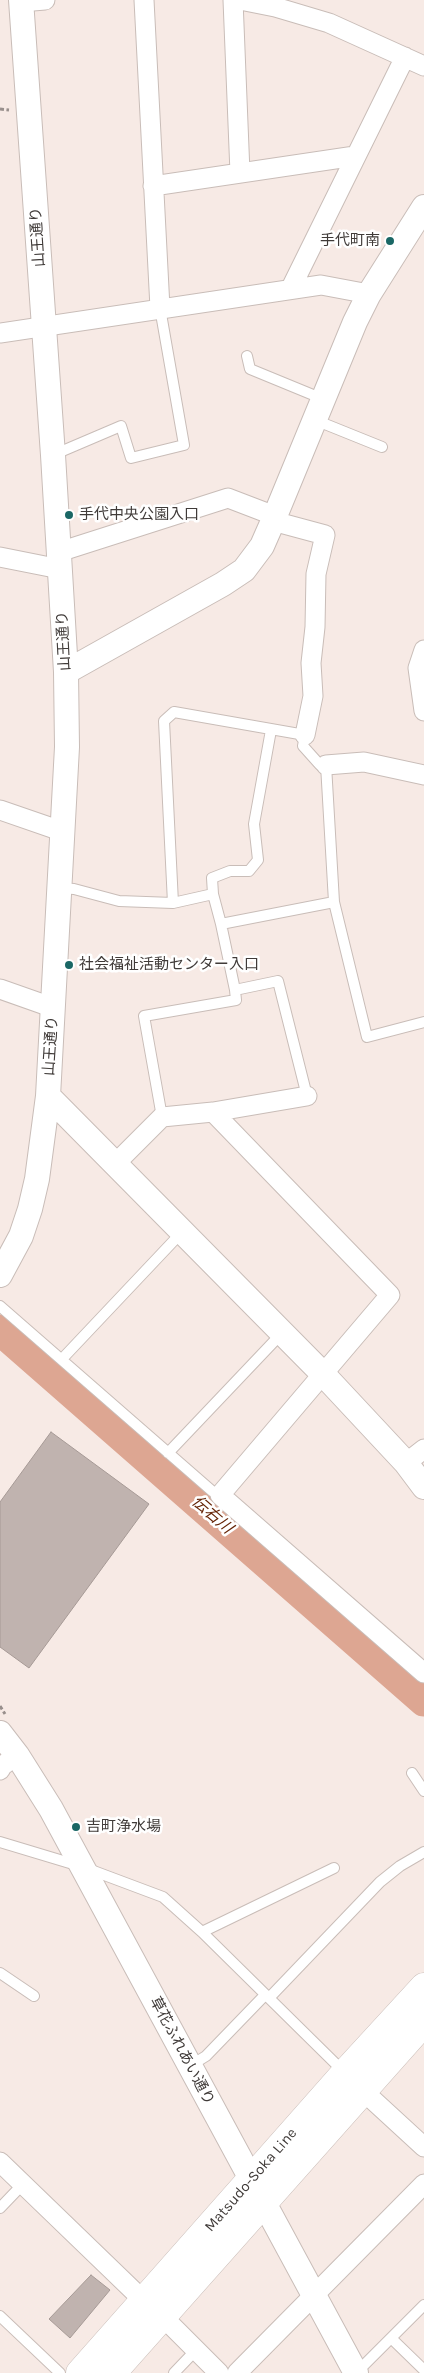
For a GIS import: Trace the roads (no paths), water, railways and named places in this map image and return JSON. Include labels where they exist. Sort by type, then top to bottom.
[{"type":"main road","name":"Matsudo-Soka Line","points":[[80,2373],[154,2309],[354,2081],[424,1988]]},
{"type":"main road","name":"Matsudo-Soka Line","points":[[354,2081],[424,2022]]},
{"type":"main road","name":"Matsudo-Soka Line","points":[[112,2373],[154,2309]]},
{"type":"street","points":[[21,1],[46,0]]},
{"type":"street","points":[[144,0],[160,308]]},
{"type":"street","points":[[233,0],[240,173]]},
{"type":"street","points":[[240,0],[293,12],[329,23],[424,66]]},
{"type":"street","name":"山王通り","points":[[0,1275],[21,1236],[30,1209],[37,1179],[48,1096],[67,747],[66,672],[53,455],[21,1]]},
{"type":"street","points":[[291,288],[405,57]]},
{"type":"street","points":[[153,186],[355,156]]},
{"type":"street","points":[[66,672],[223,584],[244,570],[262,546],[368,294],[424,207]]},
{"type":"street","points":[[0,332],[291,288],[321,285],[368,294]]},
{"type":"street","points":[[0,557],[59,561],[228,498],[274,519],[325,535],[316,574],[315,627],[311,663],[314,696],[305,735]]},
{"type":"street","points":[[422,663],[424,711]]},
{"type":"street","points":[[326,765],[364,762],[424,775]]},
{"type":"street","points":[[0,810],[61,831]]},
{"type":"street","points":[[0,989],[54,1008]]},
{"type":"street","points":[[48,1096],[322,1373],[406,1463],[424,1487]]},
{"type":"street","points":[[115,1164],[162,1117],[213,1112],[307,1096]]},
{"type":"street","points":[[213,1112],[390,1294],[220,1495],[424,1673]]},
{"type":"street","points":[[406,1463],[424,1449]]},
{"type":"street","name":"草花ふれあい通り","points":[[0,1733],[9,1763],[51,1809],[356,2373]]},
{"type":"street","points":[[354,2081],[424,2148]]},
{"type":"street","points":[[0,2162],[219,2373]]},
{"type":"street","points":[[237,2373],[424,2184]]},
{"type":"lane","points":[[53,455],[121,426],[132,458],[184,445],[160,308]]},
{"type":"lane","points":[[247,356],[250,369],[382,447]]},
{"type":"lane","points":[[172,903],[164,721],[174,712],[305,735],[303,746],[320,765],[326,765],[334,902],[367,1037],[424,1022]]},
{"type":"lane","points":[[162,1117],[144,1016],[236,1000],[213,894],[212,878],[230,871],[248,871],[258,860],[254,824],[271,730]]},
{"type":"lane","points":[[59,888],[74,889],[119,901],[172,903],[213,894]]},
{"type":"lane","points":[[221,924],[334,902]]},
{"type":"lane","points":[[235,990],[278,981],[307,1096]]},
{"type":"lane","points":[[62,1359],[183,1231]]},
{"type":"lane","points":[[0,1306],[212,1491],[220,1495]]},
{"type":"lane","points":[[168,1453],[282,1333]]},
{"type":"lane","points":[[412,1774],[424,1791]]},
{"type":"lane","points":[[0,1842],[83,1867],[162,1897],[202,1932],[354,2081]]},
{"type":"lane","points":[[190,2066],[206,2056],[380,1882],[400,1866],[424,1852]]},
{"type":"lane","points":[[202,1932],[334,1868]]},
{"type":"lane","points":[[0,1973],[34,1996]]},
{"type":"lane","points":[[0,2208],[23,2184]]},
{"type":"lane","points":[[356,2373],[424,2305]]},
{"type":"lane","points":[[0,2316],[60,2373]]},
{"type":"lane","points":[[391,2338],[424,2370]]},
{"type":"lane","points":[[174,2373],[196,2350]]},
{"type":"waterway","name":"伝右川","points":[[0,1330],[424,1701]]},
{"type":"place","name":"手代町南","points":[[390,241]]},
{"type":"place","name":"手代中央公園入口","points":[[69,515]]},
{"type":"place","name":"社会福祉活動センター入口","points":[[69,965]]},
{"type":"place","name":"吉町浄水場","points":[[76,1827]]}]
